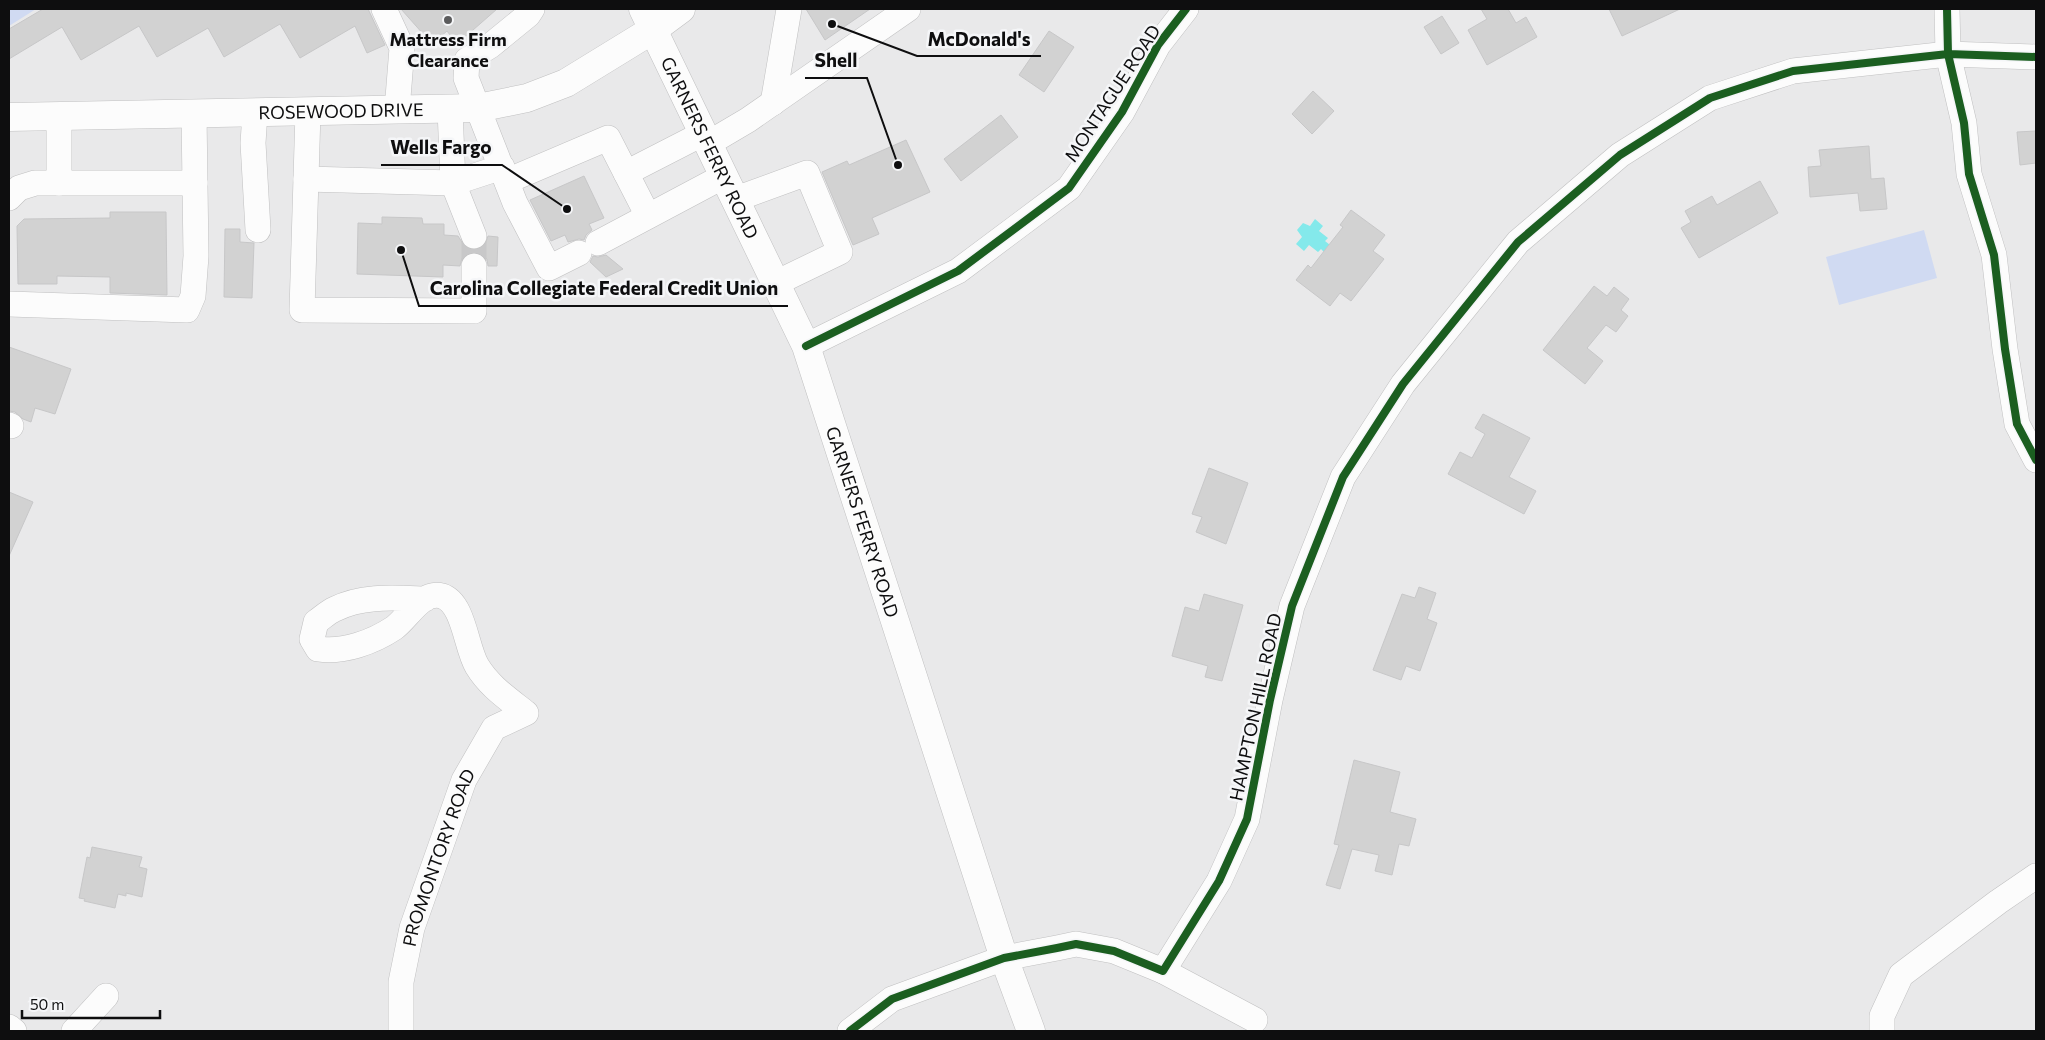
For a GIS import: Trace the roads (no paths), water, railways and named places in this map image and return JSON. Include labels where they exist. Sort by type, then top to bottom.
[{"type":"main road","name":"ROSEWOOD DRIVE","points":[[9,117],[478,108],[527,98],[566,83],[649,19],[681,9]]},
{"type":"main road","name":"GARNERS FERRY ROAD","points":[[649,19],[806,346],[1004,958],[1031,1031]]},
{"type":"street","points":[[384,9],[402,48],[397,110]]},
{"type":"street","points":[[532,9],[528,15],[490,46],[467,60],[466,78],[515,204],[549,268],[648,216],[730,188],[807,173],[840,252],[776,283]]},
{"type":"street","points":[[773,103],[789,9]]},
{"type":"street","points":[[626,173],[706,138],[773,103],[908,9]]},
{"type":"street","name":"MONTAGUE ROAD","points":[[806,346],[958,271],[1069,188],[1122,112],[1158,45],[1186,9]]},
{"type":"street","points":[[1947,9],[1948,54],[1964,123],[1969,174],[1994,255],[2005,349],[2017,424],[2036,460]]},
{"type":"street","points":[[782,49],[784,58],[792,65],[804,69],[820,70]]},
{"type":"street","name":"HAMPTON HILL ROAD","points":[[1163,971],[1220,881],[1246,818],[1270,700],[1292,606],[1343,477],[1404,384],[1518,242],[1620,155],[1710,98],[1793,71],[1948,54],[2036,57]]},
{"type":"street","points":[[450,109],[453,183],[474,236]]},
{"type":"street","points":[[308,112],[302,310],[474,311],[474,266]]},
{"type":"street","points":[[255,113],[253,143],[258,230]]},
{"type":"street","points":[[9,304],[187,310],[193,296],[196,256],[194,114]]},
{"type":"street","points":[[59,116],[59,183]]},
{"type":"street","points":[[306,179],[453,183],[504,174],[608,138],[648,216]]},
{"type":"street","points":[[9,198],[19,188],[35,183],[195,183]]},
{"type":"street","name":"PROMONTORY ROAD","points":[[401,1031],[401,982],[412,928],[464,780],[494,728],[526,713],[490,685],[476,664],[460,614],[451,601],[443,596],[435,595],[425,599]]},
{"type":"street","points":[[1882,1031],[1882,1016],[1901,975],[1998,902],[2036,876]]},
{"type":"street","points":[[850,1031],[892,999],[1004,958],[1076,944],[1114,951],[1163,971],[1255,1020]]},
{"type":"street","points":[[74,1031],[106,996]]},
{"type":"street","points":[[9,1027],[14,1031]]},
{"type":"water","points":[[1315,219],[1323,226],[1319,231],[1328,238],[1325,241],[1330,245],[1324,252],[1321,249],[1318,252],[1309,245],[1304,251],[1296,244],[1302,237],[1297,230],[1303,223],[1310,226]]},
{"type":"tunnel","points":[[474,236],[474,266]]},
{"type":"place","name":"Mattress Firm Clearance","points":[[448,20]]},
{"type":"place","name":"McDonald's","points":[[832,24]]},
{"type":"place","name":"Shell","points":[[898,165]]},
{"type":"place","name":"Wells Fargo","points":[[567,209]]},
{"type":"place","name":"Carolina Collegiate Federal Credit Union","points":[[401,250]]}]
